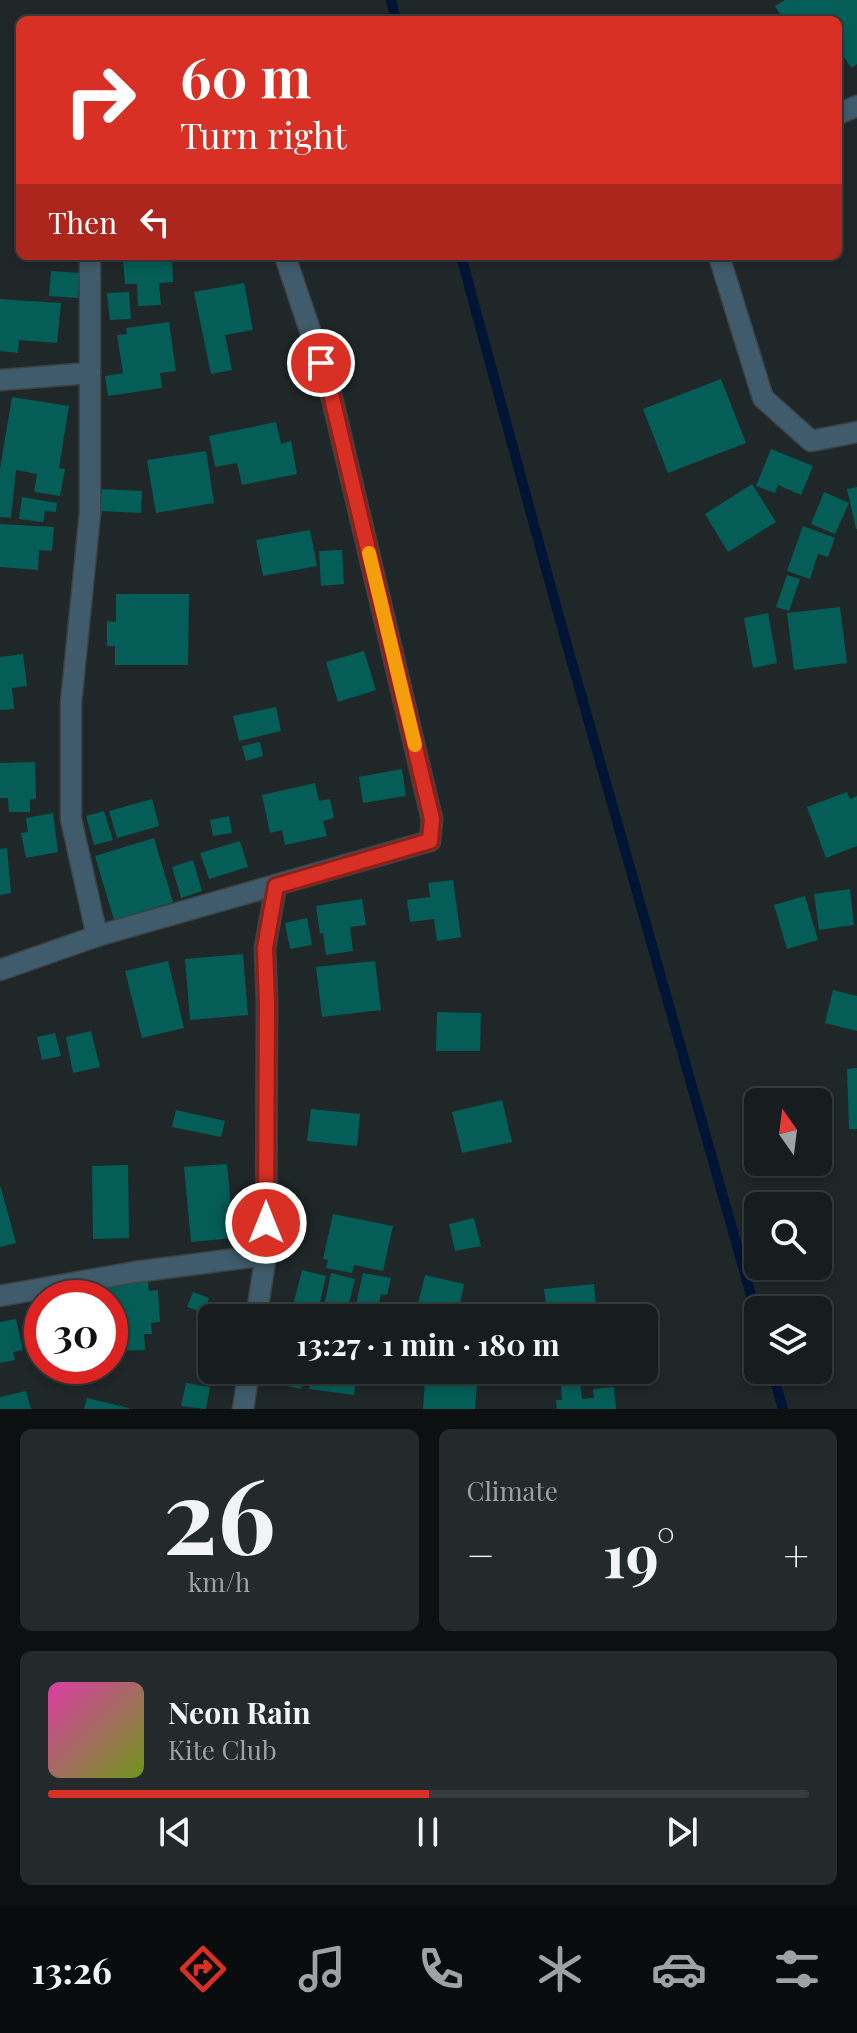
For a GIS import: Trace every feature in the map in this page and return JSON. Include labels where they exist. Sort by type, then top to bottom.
[{"type":"street","points":[[90,260],[90,513],[71,703],[71,819],[97,936]]},
{"type":"street","points":[[0,970],[97,936],[430,841],[432,819],[330,390],[286,260]]},
{"type":"street","points":[[720,260],[763,398],[811,441],[857,432]]},
{"type":"street","points":[[0,380],[90,373]]},
{"type":"street","points":[[258,1304],[266,1255],[265,948],[276,886]]},
{"type":"street","points":[[0,1296],[135,1272],[266,1255]]},
{"type":"street","points":[[243,1409],[247,1384]]},
{"type":"building","points":[[785,0],[857,0],[857,64],[851,68],[842,53],[842,16],[781,16],[775,6]]},
{"type":"building","points":[[172,260],[173,282],[159,283],[161,305],[138,306],[137,284],[125,284],[123,261]]},
{"type":"building","points":[[51,271],[80,273],[78,298],[49,296]]},
{"type":"building","points":[[244,283],[253,330],[225,335],[232,370],[211,374],[194,292]]},
{"type":"building","points":[[129,292],[131,319],[110,320],[107,293]]},
{"type":"building","points":[[0,299],[61,303],[57,343],[19,340],[18,353],[0,351]]},
{"type":"building","points":[[169,322],[176,371],[160,373],[162,388],[108,396],[105,376],[123,373],[117,335],[127,334],[126,328]]},
{"type":"building","points":[[721,379],[746,443],[668,473],[643,409]]},
{"type":"building","points":[[12,397],[69,406],[59,468],[65,469],[60,496],[34,492],[37,474],[16,470],[11,518],[0,517],[0,469]]},
{"type":"building","points":[[276,422],[281,444],[291,441],[297,474],[242,485],[237,463],[215,467],[209,436]]},
{"type":"building","points":[[771,449],[813,466],[801,495],[778,485],[775,493],[756,486]]},
{"type":"building","points":[[206,451],[214,503],[156,513],[147,460]]},
{"type":"building","points":[[752,484],[776,522],[728,552],[705,514]]},
{"type":"building","points":[[857,487],[857,529],[856,529],[847,489]]},
{"type":"building","points":[[102,489],[142,491],[141,513],[100,511]]},
{"type":"building","points":[[824,492],[849,503],[835,534],[811,524]]},
{"type":"building","points":[[22,497],[57,503],[56,512],[45,511],[43,522],[19,519]]},
{"type":"building","points":[[0,524],[54,527],[52,551],[39,550],[38,570],[0,567]]},
{"type":"building","points":[[803,526],[835,538],[828,557],[818,554],[810,579],[787,571]]},
{"type":"building","points":[[310,530],[317,566],[263,576],[256,540]]},
{"type":"building","points":[[342,550],[344,584],[321,586],[319,551]]},
{"type":"building","points":[[787,575],[800,579],[789,611],[776,607]]},
{"type":"building","points":[[116,594],[189,594],[188,665],[115,665],[115,646],[107,646],[107,621],[116,622]]},
{"type":"building","points":[[840,607],[847,663],[794,670],[787,613]]},
{"type":"building","points":[[768,613],[777,663],[753,668],[744,618]]},
{"type":"building","points":[[364,651],[376,690],[338,702],[326,662]]},
{"type":"building","points":[[23,654],[27,686],[12,688],[14,709],[0,710],[0,657]]},
{"type":"building","points":[[276,707],[281,731],[239,741],[233,716]]},
{"type":"building","points":[[260,742],[263,756],[246,761],[242,746]]},
{"type":"building","points":[[35,762],[36,799],[30,799],[30,812],[9,812],[8,798],[0,798],[0,763]]},
{"type":"building","points":[[402,769],[406,796],[363,803],[359,777]]},
{"type":"building","points":[[315,783],[319,801],[330,799],[334,818],[323,821],[327,836],[285,845],[282,830],[270,833],[262,795]]},
{"type":"building","points":[[847,792],[850,799],[857,796],[857,846],[826,858],[807,807]]},
{"type":"building","points":[[152,799],[159,826],[117,838],[109,811]]},
{"type":"building","points":[[104,811],[113,840],[94,845],[86,816]]},
{"type":"building","points":[[53,813],[58,852],[26,858],[21,833],[28,832],[26,818]]},
{"type":"building","points":[[229,816],[232,833],[213,836],[210,820]]},
{"type":"building","points":[[154,838],[173,902],[114,920],[95,856]]},
{"type":"building","points":[[240,841],[248,867],[209,879],[200,853]]},
{"type":"building","points":[[7,848],[11,893],[0,895],[0,849]]},
{"type":"building","points":[[193,860],[202,891],[181,898],[172,867]]},
{"type":"building","points":[[453,880],[461,937],[437,941],[434,919],[410,922],[407,900],[430,897],[428,883]]},
{"type":"building","points":[[850,889],[854,925],[819,930],[814,894]]},
{"type":"building","points":[[805,896],[818,940],[787,949],[774,905]]},
{"type":"building","points":[[362,899],[366,925],[350,927],[353,951],[326,955],[316,906]]},
{"type":"building","points":[[307,918],[312,945],[290,949],[285,923]]},
{"type":"building","points":[[243,954],[248,1015],[190,1020],[185,959]]},
{"type":"building","points":[[168,961],[184,1028],[142,1038],[125,971]]},
{"type":"building","points":[[375,961],[381,1010],[322,1017],[316,967]]},
{"type":"building","points":[[833,990],[857,996],[857,1031],[825,1023]]},
{"type":"building","points":[[437,1012],[481,1013],[480,1051],[436,1051]]},
{"type":"building","points":[[91,1031],[100,1067],[73,1073],[66,1037]]},
{"type":"building","points":[[55,1033],[61,1056],[42,1060],[37,1037]]},
{"type":"building","points":[[857,1068],[857,1129],[849,1129],[847,1069]]},
{"type":"building","points":[[502,1100],[512,1142],[462,1153],[452,1112]]},
{"type":"building","points":[[311,1109],[360,1114],[357,1146],[307,1141]]},
{"type":"building","points":[[176,1110],[225,1121],[221,1137],[172,1127]]},
{"type":"building","points":[[227,1164],[234,1238],[191,1242],[184,1167]]},
{"type":"building","points":[[128,1165],[129,1238],[93,1239],[92,1166]]},
{"type":"building","points":[[0,1185],[16,1243],[0,1247]]},
{"type":"building","points":[[333,1214],[393,1226],[383,1271],[354,1265],[352,1273],[326,1268],[328,1260],[323,1259]]},
{"type":"building","points":[[474,1218],[481,1246],[455,1251],[449,1224]]},
{"type":"building","points":[[302,1270],[326,1276],[320,1304],[294,1302]]},
{"type":"building","points":[[331,1273],[355,1279],[349,1304],[325,1302]]},
{"type":"building","points":[[363,1273],[391,1278],[387,1295],[381,1294],[378,1304],[356,1304]]},
{"type":"building","points":[[425,1275],[464,1284],[460,1304],[418,1304]]},
{"type":"building","points":[[148,1281],[149,1291],[158,1290],[160,1322],[151,1323],[152,1334],[144,1334],[145,1350],[128,1350],[128,1282]]},
{"type":"building","points":[[594,1284],[596,1304],[536,1304],[546,1303],[544,1289]]},
{"type":"building","points":[[193,1292],[209,1298],[207,1304],[198,1304],[198,1311],[187,1307]]},
{"type":"building","points":[[16,1319],[23,1350],[13,1352],[15,1360],[0,1363],[0,1322]]},
{"type":"building","points":[[186,1383],[210,1387],[206,1409],[181,1406]]},
{"type":"building","points":[[287,1384],[302,1384],[301,1389]]},
{"type":"building","points":[[310,1384],[355,1384],[354,1395],[309,1389]]},
{"type":"building","points":[[425,1384],[477,1384],[475,1409],[423,1409]]},
{"type":"building","points":[[580,1384],[582,1399],[594,1398],[593,1389],[614,1387],[616,1409],[557,1409],[556,1400],[562,1400],[561,1385]]},
{"type":"building","points":[[26,1391],[31,1409],[0,1409],[0,1397]]},
{"type":"building","points":[[87,1398],[129,1408],[129,1409],[84,1409]]},
{"type":"waterway","points":[[391,0],[395,16]]},
{"type":"waterway","points":[[462,260],[558,613],[751,1296]]},
{"type":"waterway","points":[[776,1384],[783,1409]]},
{"type":"slow traffic","points":[[369,553],[415,745]]},
{"type":"route","points":[[266,1223],[265,948],[276,886],[430,841],[432,819],[321,363]]}]
